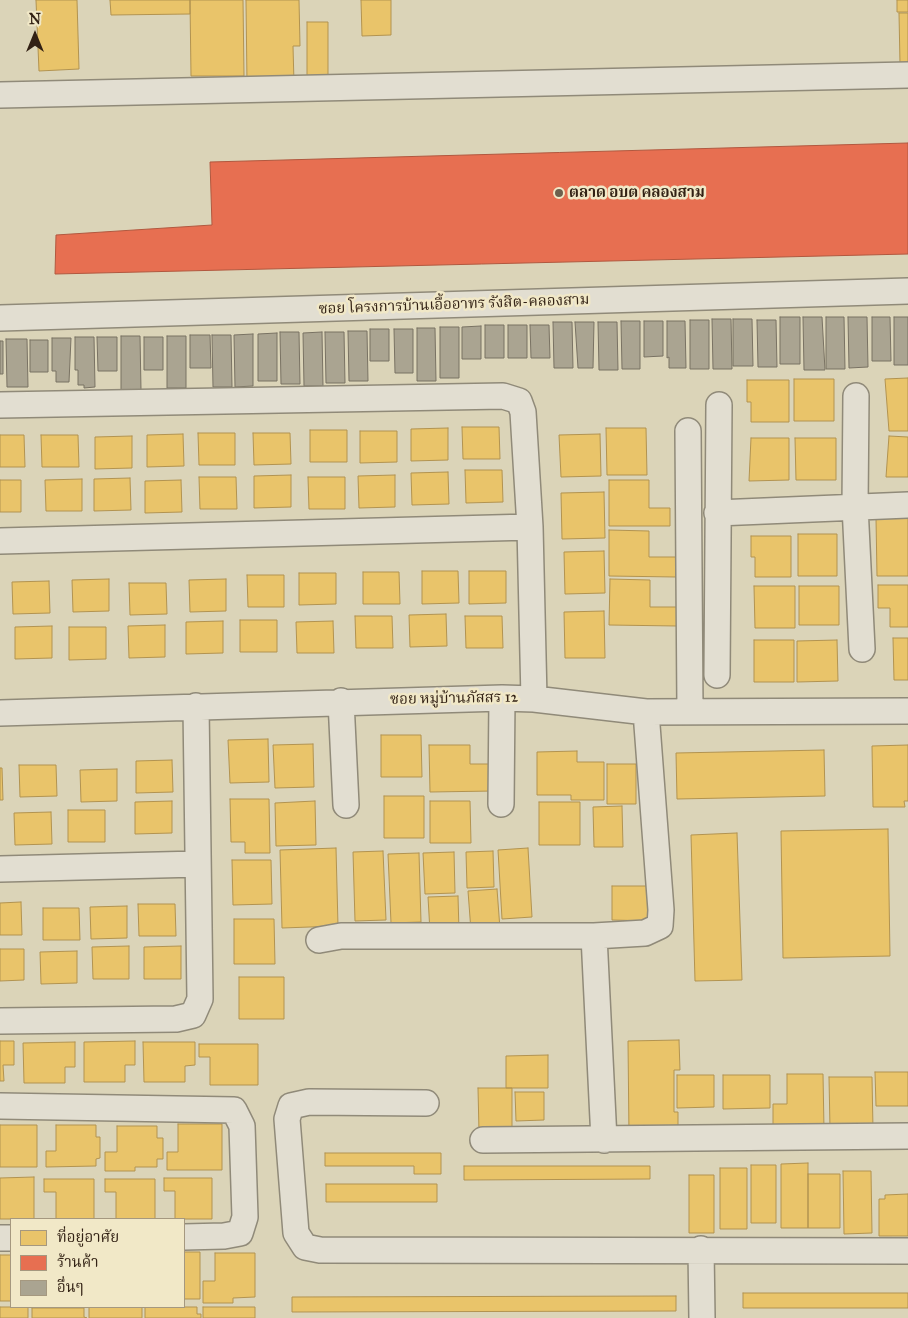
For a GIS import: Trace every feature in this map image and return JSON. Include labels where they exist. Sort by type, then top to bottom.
[{"type":"street","points":[[0,95],[908,75]]},
{"type":"street","name":"ซอย โครงการบ้านเอื้ออาทร รังสิต-คลองสาม","points":[[0,318],[908,291]]},
{"type":"street","points":[[0,405],[503,396],[519,401],[523,412],[530,527],[534,699]]},
{"type":"street","points":[[856,396],[855,506],[862,649]]},
{"type":"street","points":[[717,675],[719,405]]},
{"type":"street","points":[[688,431],[690,711]]},
{"type":"street","points":[[717,513],[908,505]]},
{"type":"street","points":[[0,541],[530,527]]},
{"type":"street","points":[[501,804],[502,698]]},
{"type":"street","name":"ซอย หมู่บ้านภัสสร 12","points":[[0,713],[341,701],[502,698],[534,699],[646,712],[908,711]]},
{"type":"street","points":[[341,701],[346,805]]},
{"type":"street","points":[[0,1021],[176,1019],[193,1015],[200,999],[196,706]]},
{"type":"street","points":[[319,940],[341,936],[594,936],[645,933],[660,926],[661,910],[646,712]]},
{"type":"street","points":[[0,869],[198,864]]},
{"type":"street","points":[[594,936],[604,1140]]},
{"type":"street","points":[[426,1103],[309,1102],[291,1106],[287,1119],[296,1233],[304,1247],[320,1250],[701,1249],[908,1251]]},
{"type":"street","points":[[0,1106],[234,1110],[242,1126],[245,1217],[240,1233],[224,1236],[185,1237]]},
{"type":"street","points":[[482,1140],[908,1136]]},
{"type":"street","points":[[701,1249],[702,1318]]},
{"type":"building: ที่อยู่อาศัย","points":[[36,0],[77,0],[79,69],[39,71]]},
{"type":"building: ที่อยู่อาศัย","points":[[110,0],[190,0],[190,14],[111,15]]},
{"type":"building: ที่อยู่อาศัย","points":[[190,0],[243,0],[244,76],[191,76]]},
{"type":"building: ที่อยู่อาศัย","points":[[246,0],[299,0],[300,46],[293,46],[294,83],[247,83]]},
{"type":"building: ที่อยู่อาศัย","points":[[361,0],[391,0],[391,35],[362,36]]},
{"type":"building: ที่อยู่อาศัย","points":[[897,0],[908,0],[908,12],[897,12]]},
{"type":"building: ที่อยู่อาศัย","points":[[899,13],[908,13],[908,64],[900,64]]},
{"type":"building: ที่อยู่อาศัย","points":[[307,22],[328,22],[328,77],[307,77]]},
{"type":"building: ที่อยู่อาศัย","points":[[908,378],[908,431],[889,431],[885,379]]},
{"type":"building: ที่อยู่อาศัย","points":[[794,379],[834,379],[834,421],[794,421]]},
{"type":"building: ที่อยู่อาศัย","points":[[747,380],[789,380],[789,422],[751,422],[751,402],[747,402]]},
{"type":"building: ที่อยู่อาศัย","points":[[462,427],[499,427],[500,459],[463,459]]},
{"type":"building: ที่อยู่อาศัย","points":[[448,428],[448,460],[411,461],[411,429]]},
{"type":"building: ที่อยู่อาศัย","points":[[606,428],[646,428],[647,475],[607,475]]},
{"type":"building: ที่อยู่อาศัย","points":[[310,430],[347,430],[347,462],[310,462]]},
{"type":"building: ที่อยู่อาศัย","points":[[360,431],[397,431],[397,462],[360,463]]},
{"type":"building: ที่อยู่อาศัย","points":[[198,433],[235,433],[235,465],[199,465]]},
{"type":"building: ที่อยู่อาศัย","points":[[253,433],[290,433],[291,464],[254,465]]},
{"type":"building: ที่อยู่อาศัย","points":[[183,434],[184,466],[147,467],[147,435]]},
{"type":"building: ที่อยู่อาศัย","points":[[600,434],[601,476],[561,477],[559,435]]},
{"type":"building: ที่อยู่อาศัย","points":[[0,435],[24,435],[25,467],[0,467]]},
{"type":"building: ที่อยู่อาศัย","points":[[41,435],[78,435],[79,467],[42,467]]},
{"type":"building: ที่อยู่อาศัย","points":[[132,436],[132,468],[95,469],[95,437]]},
{"type":"building: ที่อยู่อาศัย","points":[[889,436],[908,437],[908,477],[886,477]]},
{"type":"building: ที่อยู่อาศัย","points":[[751,438],[789,438],[789,480],[749,481]]},
{"type":"building: ที่อยู่อาศัย","points":[[795,438],[836,438],[836,480],[796,480]]},
{"type":"building: ที่อยู่อาศัย","points":[[465,470],[502,470],[503,502],[466,503]]},
{"type":"building: ที่อยู่อาศัย","points":[[448,472],[449,504],[412,505],[411,473]]},
{"type":"building: ที่อยู่อาศัย","points":[[291,475],[291,507],[254,508],[254,476]]},
{"type":"building: ที่อยู่อาศัย","points":[[395,475],[395,507],[359,508],[358,476]]},
{"type":"building: ที่อยู่อาศัย","points":[[199,477],[236,477],[237,509],[200,509]]},
{"type":"building: ที่อยู่อาศัย","points":[[308,477],[345,477],[345,509],[309,509]]},
{"type":"building: ที่อยู่อาศัย","points":[[130,478],[131,510],[94,511],[94,479]]},
{"type":"building: ที่อยู่อาศัย","points":[[82,479],[82,511],[46,511],[45,480]]},
{"type":"building: ที่อยู่อาศัย","points":[[0,480],[21,480],[21,512],[0,512]]},
{"type":"building: ที่อยู่อาศัย","points":[[181,480],[182,512],[145,513],[145,481]]},
{"type":"building: ที่อยู่อาศัย","points":[[609,480],[649,480],[649,508],[670,508],[670,526],[609,526]]},
{"type":"building: ที่อยู่อาศัย","points":[[604,492],[605,538],[562,539],[561,493]]},
{"type":"building: ที่อยู่อาศัย","points":[[876,518],[908,518],[908,576],[877,576]]},
{"type":"building: ที่อยู่อาศัย","points":[[609,530],[649,531],[649,557],[676,557],[676,577],[609,576]]},
{"type":"building: ที่อยู่อาศัย","points":[[798,534],[837,534],[837,576],[798,576]]},
{"type":"building: ที่อยู่อาศัย","points":[[751,536],[791,536],[791,577],[755,577],[755,557],[751,557]]},
{"type":"building: ที่อยู่อาศัย","points":[[604,551],[605,593],[565,594],[564,552]]},
{"type":"building: ที่อยู่อาศัย","points":[[422,571],[458,571],[459,603],[422,604]]},
{"type":"building: ที่อยู่อาศัย","points":[[469,571],[506,571],[506,603],[469,604]]},
{"type":"building: ที่อยู่อาศัย","points":[[363,572],[399,572],[400,604],[363,604]]},
{"type":"building: ที่อยู่อาศัย","points":[[299,573],[336,573],[336,604],[299,605]]},
{"type":"building: ที่อยู่อาศัย","points":[[247,575],[284,575],[284,607],[248,607]]},
{"type":"building: ที่อยู่อาศัย","points":[[109,579],[109,611],[73,612],[72,580]]},
{"type":"building: ที่อยู่อาศัย","points":[[226,579],[226,611],[190,612],[189,580]]},
{"type":"building: ที่อยู่อาศัย","points":[[610,579],[650,580],[650,607],[677,607],[677,626],[609,625]]},
{"type":"building: ที่อยู่อาศัย","points":[[49,581],[50,613],[13,614],[12,582]]},
{"type":"building: ที่อยู่อาศัย","points":[[129,583],[166,583],[167,614],[130,615]]},
{"type":"building: ที่อยู่อาศัย","points":[[878,585],[908,585],[908,627],[890,627],[890,608],[878,608]]},
{"type":"building: ที่อยู่อาศัย","points":[[754,586],[795,586],[795,628],[755,628]]},
{"type":"building: ที่อยู่อาศัย","points":[[799,586],[839,586],[839,625],[799,625]]},
{"type":"building: ที่อยู่อาศัย","points":[[604,611],[605,658],[565,658],[564,612]]},
{"type":"building: ที่อยู่อาศัย","points":[[446,614],[447,646],[410,647],[409,615]]},
{"type":"building: ที่อยู่อาศัย","points":[[355,616],[392,616],[393,648],[356,648]]},
{"type":"building: ที่อยู่อาศัย","points":[[465,616],[502,616],[503,648],[466,648]]},
{"type":"building: ที่อยู่อาศัย","points":[[240,620],[277,620],[277,652],[240,652]]},
{"type":"building: ที่อยู่อาศัย","points":[[223,621],[223,653],[186,654],[186,622]]},
{"type":"building: ที่อยู่อาศัย","points":[[333,621],[334,653],[297,653],[296,622]]},
{"type":"building: ที่อยู่อาศัย","points":[[165,625],[165,657],[129,658],[128,626]]},
{"type":"building: ที่อยู่อาศัย","points":[[52,626],[52,658],[15,659],[15,627]]},
{"type":"building: ที่อยู่อาศัย","points":[[69,627],[106,627],[106,659],[69,660]]},
{"type":"building: ที่อยู่อาศัย","points":[[893,638],[908,638],[908,680],[894,680]]},
{"type":"building: ที่อยู่อาศัย","points":[[754,640],[794,640],[794,682],[754,682]]},
{"type":"building: ที่อยู่อาศัย","points":[[837,640],[838,681],[797,682],[797,641]]},
{"type":"building: ที่อยู่อาศัย","points":[[381,735],[421,735],[422,777],[381,777]]},
{"type":"building: ที่อยู่อาศัย","points":[[268,739],[269,782],[230,783],[228,740]]},
{"type":"building: ที่อยู่อาศัย","points":[[313,744],[314,787],[275,788],[273,745]]},
{"type":"building: ที่อยู่อาศัย","points":[[429,745],[470,745],[470,764],[494,764],[494,791],[430,792]]},
{"type":"building: ที่อยู่อาศัย","points":[[908,745],[908,801],[904,801],[905,807],[873,807],[872,746]]},
{"type":"building: ที่อยู่อาศัย","points":[[824,750],[825,796],[677,799],[676,753]]},
{"type":"building: ที่อยู่อาศัย","points":[[577,751],[577,762],[604,762],[604,800],[571,800],[571,795],[537,795],[537,752]]},
{"type":"building: ที่อยู่อาศัย","points":[[172,760],[173,792],[136,793],[136,761]]},
{"type":"building: ที่อยู่อาศัย","points":[[607,764],[636,764],[636,804],[607,804]]},
{"type":"building: ที่อยู่อาศัย","points":[[19,765],[56,765],[57,796],[20,797]]},
{"type":"building: ที่อยู่อาศัย","points":[[0,768],[2,768],[3,800],[0,800]]},
{"type":"building: ที่อยู่อาศัย","points":[[117,769],[117,801],[81,802],[80,770]]},
{"type":"building: ที่อยู่อาศัย","points":[[384,796],[424,796],[424,838],[384,838]]},
{"type":"building: ที่อยู่อาศัย","points":[[230,799],[269,799],[270,853],[245,853],[245,842],[231,842]]},
{"type":"building: ที่อยู่อาศัย","points":[[172,801],[172,833],[135,834],[135,802]]},
{"type":"building: ที่อยู่อาศัย","points":[[315,801],[316,845],[276,846],[275,803]]},
{"type":"building: ที่อยู่อาศัย","points":[[430,801],[470,801],[471,843],[430,843]]},
{"type":"building: ที่อยู่อาศัย","points":[[539,802],[580,802],[580,845],[539,845]]},
{"type":"building: ที่อยู่อาศัย","points":[[622,806],[623,847],[594,847],[593,807]]},
{"type":"building: ที่อยู่อาศัย","points":[[68,810],[105,810],[105,842],[68,842]]},
{"type":"building: ที่อยู่อาศัย","points":[[51,812],[52,844],[15,845],[14,813]]},
{"type":"building: ที่อยู่อาศัย","points":[[888,829],[890,956],[783,958],[781,831]]},
{"type":"building: ที่อยู่อาศัย","points":[[737,833],[742,980],[695,981],[691,835]]},
{"type":"building: ที่อยู่อาศัย","points":[[336,848],[338,926],[282,928],[280,850]]},
{"type":"building: ที่อยู่อาศัย","points":[[528,848],[532,917],[502,919],[498,850]]},
{"type":"building: ที่อยู่อาศัย","points":[[383,851],[386,920],[355,921],[353,852]]},
{"type":"building: ที่อยู่อาศัย","points":[[493,851],[494,887],[467,888],[466,852]]},
{"type":"building: ที่อยู่อาศัย","points":[[454,852],[455,893],[425,894],[423,853]]},
{"type":"building: ที่อยู่อาศัย","points":[[419,853],[421,922],[391,923],[388,854]]},
{"type":"building: ที่อยู่อาศัย","points":[[232,860],[271,860],[272,904],[233,905]]},
{"type":"building: ที่อยู่อาศัย","points":[[612,886],[652,886],[652,921],[612,920]]},
{"type":"building: ที่อยู่อาศัย","points":[[497,889],[500,929],[471,931],[468,891]]},
{"type":"building: ที่อยู่อาศัย","points":[[458,896],[459,931],[430,932],[428,897]]},
{"type":"building: ที่อยู่อาศัย","points":[[21,902],[22,935],[0,935],[0,903]]},
{"type":"building: ที่อยู่อาศัย","points":[[138,904],[175,904],[176,936],[139,936]]},
{"type":"building: ที่อยู่อาศัย","points":[[127,906],[127,938],[91,939],[90,907]]},
{"type":"building: ที่อยู่อาศัย","points":[[43,908],[79,908],[80,940],[43,940]]},
{"type":"building: ที่อยู่อาศัย","points":[[234,919],[274,919],[275,964],[234,964]]},
{"type":"building: ที่อยู่อาศัย","points":[[129,946],[129,979],[93,979],[92,947]]},
{"type":"building: ที่อยู่อาศัย","points":[[181,946],[181,979],[144,979],[144,947]]},
{"type":"building: ที่อยู่อาศัย","points":[[0,949],[24,949],[24,980],[0,981]]},
{"type":"building: ที่อยู่อาศัย","points":[[77,951],[77,983],[41,984],[40,952]]},
{"type":"building: ที่อยู่อาศัย","points":[[239,977],[284,977],[284,1019],[239,1019]]},
{"type":"building: ที่อยู่อาศัย","points":[[679,1040],[680,1070],[674,1070],[674,1112],[678,1112],[678,1136],[629,1137],[628,1041]]},
{"type":"building: ที่อยู่อาศัย","points":[[0,1041],[14,1041],[14,1065],[3,1065],[4,1081],[0,1081]]},
{"type":"building: ที่อยู่อาศัย","points":[[135,1041],[135,1065],[125,1065],[125,1082],[84,1082],[84,1042]]},
{"type":"building: ที่อยู่อาศัย","points":[[75,1042],[75,1067],[65,1067],[65,1083],[24,1083],[23,1043]]},
{"type":"building: ที่อยู่อาศัย","points":[[143,1042],[195,1042],[195,1065],[185,1066],[185,1082],[144,1082]]},
{"type":"building: ที่อยู่อาศัย","points":[[199,1044],[258,1044],[258,1085],[210,1085],[210,1057],[199,1057]]},
{"type":"building: ที่อยู่อาศัย","points":[[548,1055],[548,1088],[506,1088],[506,1056]]},
{"type":"building: ที่อยู่อาศัย","points":[[875,1072],[908,1072],[908,1106],[876,1106]]},
{"type":"building: ที่อยู่อาศัย","points":[[787,1074],[823,1074],[824,1130],[773,1131],[773,1104],[787,1104]]},
{"type":"building: ที่อยู่อาศัย","points":[[677,1075],[714,1075],[714,1107],[677,1108]]},
{"type":"building: ที่อยู่อาศัย","points":[[723,1075],[770,1075],[770,1108],[723,1109]]},
{"type":"building: ที่อยู่อาศัย","points":[[829,1077],[872,1077],[873,1129],[830,1129]]},
{"type":"building: ที่อยู่อาศัย","points":[[478,1088],[512,1088],[512,1132],[479,1132]]},
{"type":"building: ที่อยู่อาศัย","points":[[515,1092],[544,1092],[544,1120],[516,1121]]},
{"type":"building: ที่อยู่อาศัย","points":[[178,1124],[222,1124],[222,1170],[167,1170],[167,1152],[178,1152]]},
{"type":"building: ที่อยู่อาศัย","points":[[0,1125],[37,1125],[37,1167],[0,1167]]},
{"type":"building: ที่อยู่อาศัย","points":[[56,1125],[96,1125],[96,1137],[100,1137],[100,1158],[96,1159],[96,1166],[46,1167],[46,1151],[56,1151]]},
{"type":"building: ที่อยู่อาศัย","points":[[117,1126],[157,1126],[157,1138],[163,1138],[163,1159],[157,1159],[157,1167],[135,1167],[135,1171],[105,1171],[105,1152],[117,1152]]},
{"type":"building: ที่อยู่อาศัย","points":[[325,1153],[441,1153],[441,1174],[414,1174],[414,1166],[325,1166]]},
{"type":"building: ที่อยู่อาศัย","points":[[808,1163],[808,1228],[781,1228],[781,1164]]},
{"type":"building: ที่อยู่อาศัย","points":[[751,1165],[776,1165],[776,1223],[751,1223]]},
{"type":"building: ที่อยู่อาศัย","points":[[464,1166],[650,1166],[650,1179],[464,1180]]},
{"type":"building: ที่อยู่อาศัย","points":[[720,1168],[747,1168],[747,1229],[720,1229]]},
{"type":"building: ที่อยู่อาศัย","points":[[843,1171],[871,1171],[872,1233],[844,1234]]},
{"type":"building: ที่อยู่อาศัย","points":[[808,1174],[840,1174],[840,1228],[808,1228]]},
{"type":"building: ที่อยู่อาศัย","points":[[689,1175],[714,1175],[714,1233],[689,1233]]},
{"type":"building: ที่อยู่อาศัย","points":[[34,1177],[34,1218],[0,1219],[0,1178]]},
{"type":"building: ที่อยู่อาศัย","points":[[164,1178],[212,1178],[212,1219],[175,1218],[175,1191],[164,1191]]},
{"type":"building: ที่อยู่อาศัย","points":[[44,1179],[94,1179],[94,1218],[56,1218],[56,1192],[44,1192]]},
{"type":"building: ที่อยู่อาศัย","points":[[105,1179],[155,1179],[155,1218],[116,1218],[116,1192],[105,1192]]},
{"type":"building: ที่อยู่อาศัย","points":[[326,1184],[437,1184],[437,1202],[326,1202]]},
{"type":"building: ที่อยู่อาศัย","points":[[908,1194],[908,1236],[879,1236],[879,1199],[885,1199],[885,1195]]},
{"type":"building: ที่อยู่อาศัย","points":[[185,1252],[200,1252],[200,1299],[185,1299]]},
{"type":"building: ที่อยู่อาศัย","points":[[215,1253],[255,1253],[255,1297],[233,1298],[233,1303],[203,1303],[203,1281],[215,1281]]},
{"type":"building: ที่อยู่อาศัย","points":[[0,1255],[10,1255],[10,1301],[0,1301]]},
{"type":"building: ที่อยู่อาศัย","points":[[743,1293],[908,1293],[908,1308],[743,1308]]},
{"type":"building: ที่อยู่อาศัย","points":[[676,1296],[676,1311],[292,1312],[292,1297]]},
{"type":"building: ที่อยู่อาศัย","points":[[0,1307],[28,1308],[28,1318],[0,1318]]},
{"type":"building: ที่อยู่อาศัย","points":[[197,1307],[197,1314],[201,1314],[201,1318],[145,1318],[145,1308]]},
{"type":"building: ที่อยู่อาศัย","points":[[203,1307],[255,1307],[255,1318],[203,1318]]},
{"type":"building: ที่อยู่อาศัย","points":[[32,1308],[84,1308],[84,1317],[87,1318],[32,1318]]},
{"type":"building: ที่อยู่อาศัย","points":[[89,1308],[142,1308],[142,1318],[89,1318]]},
{"type":"building: ร้านค้า","name":"ตลาด อบต คลองสาม","points":[[908,143],[908,254],[55,274],[56,235],[212,225],[210,162]]},
{"type":"building: อื่นๆ","points":[[780,317],[800,317],[800,364],[780,364]]},
{"type":"building: อื่นๆ","points":[[803,317],[822,317],[825,370],[804,370]]},
{"type":"building: อื่นๆ","points":[[826,317],[844,317],[845,369],[826,369]]},
{"type":"building: อื่นๆ","points":[[848,317],[867,317],[868,367],[849,368]]},
{"type":"building: อื่นๆ","points":[[872,317],[890,317],[891,361],[872,361]]},
{"type":"building: อื่นๆ","points":[[894,317],[908,317],[908,365],[894,365]]},
{"type":"building: อื่นๆ","points":[[712,319],[731,319],[732,369],[713,369]]},
{"type":"building: อื่นๆ","points":[[733,319],[752,319],[753,366],[733,366]]},
{"type":"building: อื่นๆ","points":[[690,320],[709,320],[709,369],[690,369]]},
{"type":"building: อื่นๆ","points":[[757,320],[776,320],[777,367],[758,367]]},
{"type":"building: อื่นๆ","points":[[621,321],[640,321],[640,369],[622,369]]},
{"type":"building: อื่นๆ","points":[[644,321],[663,321],[663,356],[644,357]]},
{"type":"building: อื่นๆ","points":[[667,321],[685,321],[686,368],[669,368],[669,357],[667,358]]},
{"type":"building: อื่นๆ","points":[[553,322],[572,322],[573,368],[554,368]]},
{"type":"building: อื่นๆ","points":[[575,322],[594,322],[593,368],[578,368]]},
{"type":"building: อื่นๆ","points":[[598,322],[617,322],[618,370],[599,370]]},
{"type":"building: อื่นๆ","points":[[485,325],[504,325],[504,358],[485,358]]},
{"type":"building: อื่นๆ","points":[[508,325],[527,325],[527,358],[508,358]]},
{"type":"building: อื่นๆ","points":[[530,325],[549,325],[550,358],[531,358]]},
{"type":"building: อื่นๆ","points":[[481,326],[481,359],[462,359],[462,327]]},
{"type":"building: อื่นๆ","points":[[440,327],[459,327],[459,378],[440,378]]},
{"type":"building: อื่นๆ","points":[[417,328],[435,328],[436,381],[417,381]]},
{"type":"building: อื่นๆ","points":[[370,329],[389,329],[389,361],[370,361]]},
{"type":"building: อื่นๆ","points":[[394,329],[413,329],[413,373],[395,373]]},
{"type":"building: อื่นๆ","points":[[348,331],[367,331],[368,381],[349,381]]},
{"type":"building: อื่นๆ","points":[[280,332],[299,332],[300,384],[281,384]]},
{"type":"building: อื่นๆ","points":[[322,332],[323,386],[304,386],[303,333]]},
{"type":"building: อื่นๆ","points":[[325,332],[344,332],[345,383],[326,383]]},
{"type":"building: อื่นๆ","points":[[277,333],[277,381],[258,381],[258,334]]},
{"type":"building: อื่นๆ","points":[[253,334],[253,386],[235,387],[234,335]]},
{"type":"building: อื่นๆ","points":[[190,335],[210,335],[211,368],[190,368]]},
{"type":"building: อื่นๆ","points":[[212,335],[231,335],[232,387],[213,387]]},
{"type":"building: อื่นๆ","points":[[121,336],[140,336],[141,390],[121,390]]},
{"type":"building: อื่นๆ","points":[[167,336],[186,336],[186,388],[167,388]]},
{"type":"building: อื่นๆ","points":[[75,337],[94,337],[95,387],[84,388],[84,385],[78,385],[78,370],[75,370]]},
{"type":"building: อื่นๆ","points":[[97,337],[117,337],[117,371],[98,371]]},
{"type":"building: อื่นๆ","points":[[144,337],[163,337],[163,370],[144,370]]},
{"type":"building: อื่นๆ","points":[[52,338],[71,338],[69,382],[56,382],[56,371],[52,371]]},
{"type":"building: อื่นๆ","points":[[6,339],[27,339],[28,387],[7,387]]},
{"type":"building: อื่นๆ","points":[[30,340],[48,340],[48,372],[30,372]]},
{"type":"building: อื่นๆ","points":[[0,341],[3,341],[3,374],[0,374]]},
{"type":"place","name":"ตลาด อบต คลองสาม","points":[[559,193]]}]
